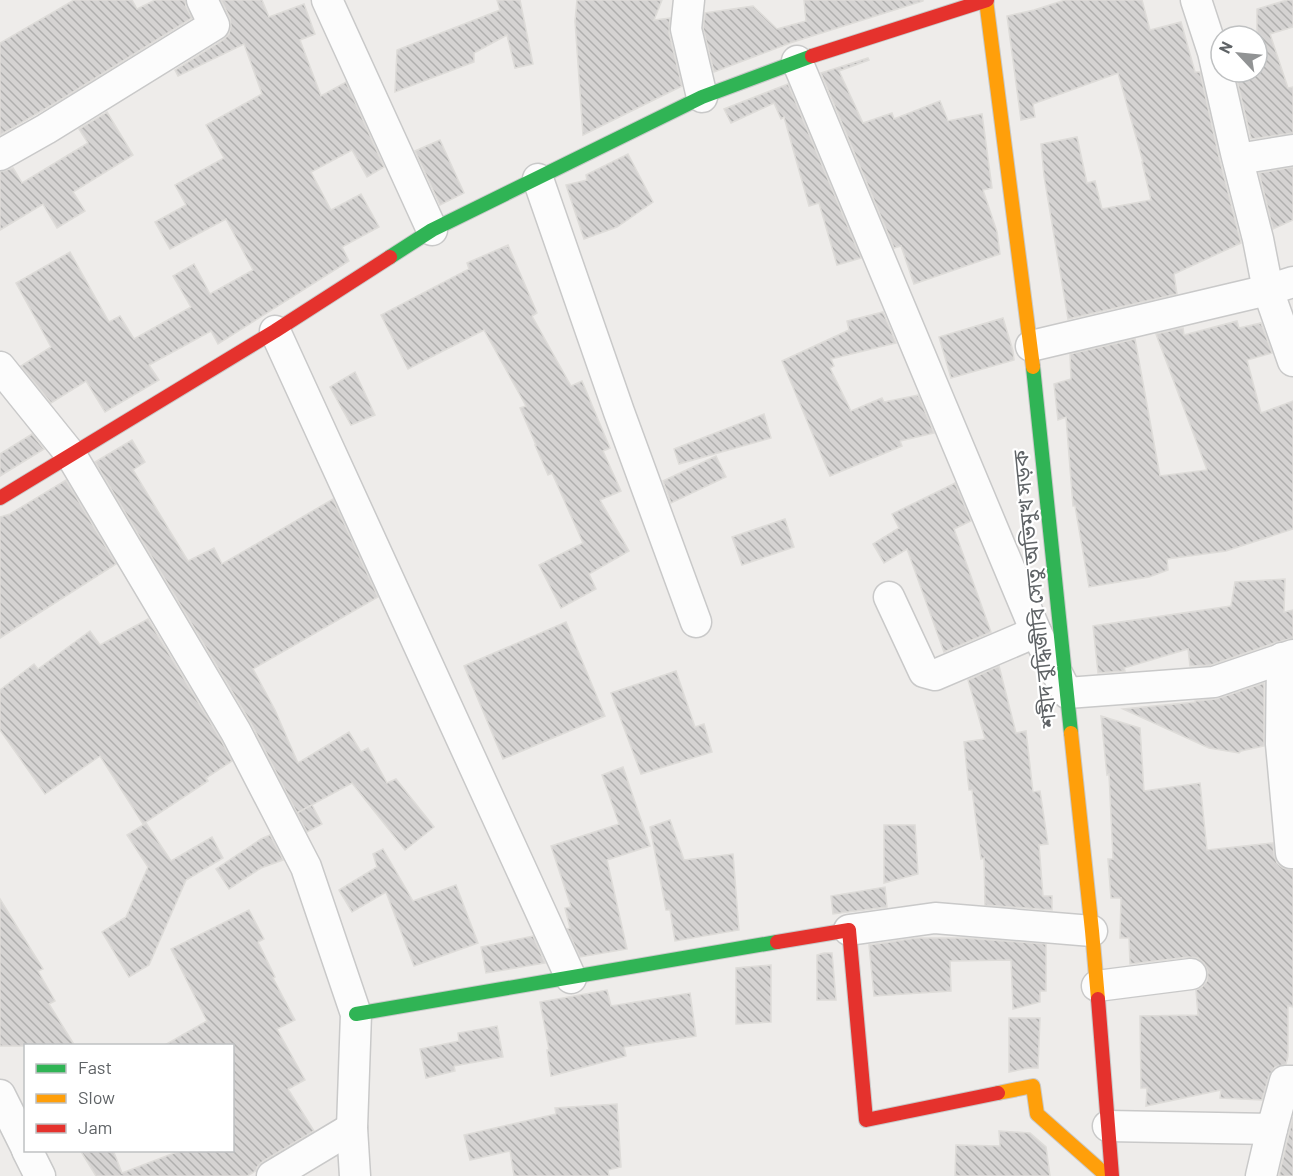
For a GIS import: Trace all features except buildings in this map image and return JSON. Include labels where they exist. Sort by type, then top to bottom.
[{"type":"street","points":[[0,155],[214,25],[202,0]]},
{"type":"street","points":[[327,0],[432,230]]},
{"type":"street","points":[[689,0],[686,29],[702,97]]},
{"type":"street","points":[[0,498],[275,331],[432,230],[702,97],[797,61],[986,0]]},
{"type":"street","name":"শহীদ বুদ্ধিজীবি সেতু অভিমুখ সড়ক","points":[[986,0],[1031,346],[1092,931],[1112,1176]]},
{"type":"street","points":[[1196,0],[1213,52],[1258,239],[1281,286],[1293,361]]},
{"type":"street","points":[[797,61],[860,202],[1036,632],[1068,693],[1214,682],[1287,657],[1281,744],[1291,853],[1293,854]]},
{"type":"street","points":[[1238,159],[1293,150]]},
{"type":"street","points":[[538,178],[619,412],[696,622]]},
{"type":"street","points":[[1031,346],[1281,286]]},
{"type":"street","points":[[275,331],[571,978]]},
{"type":"street","points":[[0,367],[71,455],[236,732],[306,867],[356,1014],[352,1128],[355,1176]]},
{"type":"street","points":[[889,597],[924,672],[934,675],[1036,632]]},
{"type":"street","points":[[356,1014],[849,930],[935,918],[1092,931]]},
{"type":"street","points":[[849,930],[866,1120],[1033,1086],[1037,1114],[1107,1176]]},
{"type":"street","points":[[1097,986],[1191,974]]},
{"type":"street","points":[[1261,1176],[1285,1082],[1293,1081]]},
{"type":"street","points":[[0,1095],[24,1145]]},
{"type":"street","points":[[1108,1126],[1272,1129]]},
{"type":"street","points":[[272,1176],[352,1128]]},
{"type":"street","points":[[28,1152],[40,1176]]},
{"type":"traffic: fast","points":[[390,257],[432,230],[702,97],[812,56]]},
{"type":"traffic: fast","points":[[1033,367],[1071,733]]},
{"type":"traffic: fast","points":[[356,1014],[777,942]]},
{"type":"traffic: slow","points":[[986,0],[1033,367]]},
{"type":"traffic: slow","points":[[1071,733],[1098,999]]},
{"type":"traffic: slow","points":[[998,1093],[1033,1086],[1037,1114],[1107,1176]]},
{"type":"traffic: jam","points":[[812,56],[987,0]]},
{"type":"traffic: jam","points":[[0,498],[275,331],[390,257]]},
{"type":"traffic: jam","points":[[777,942],[849,930],[866,1120],[998,1093]]},
{"type":"traffic: jam","points":[[1098,999],[1112,1176]]}]
